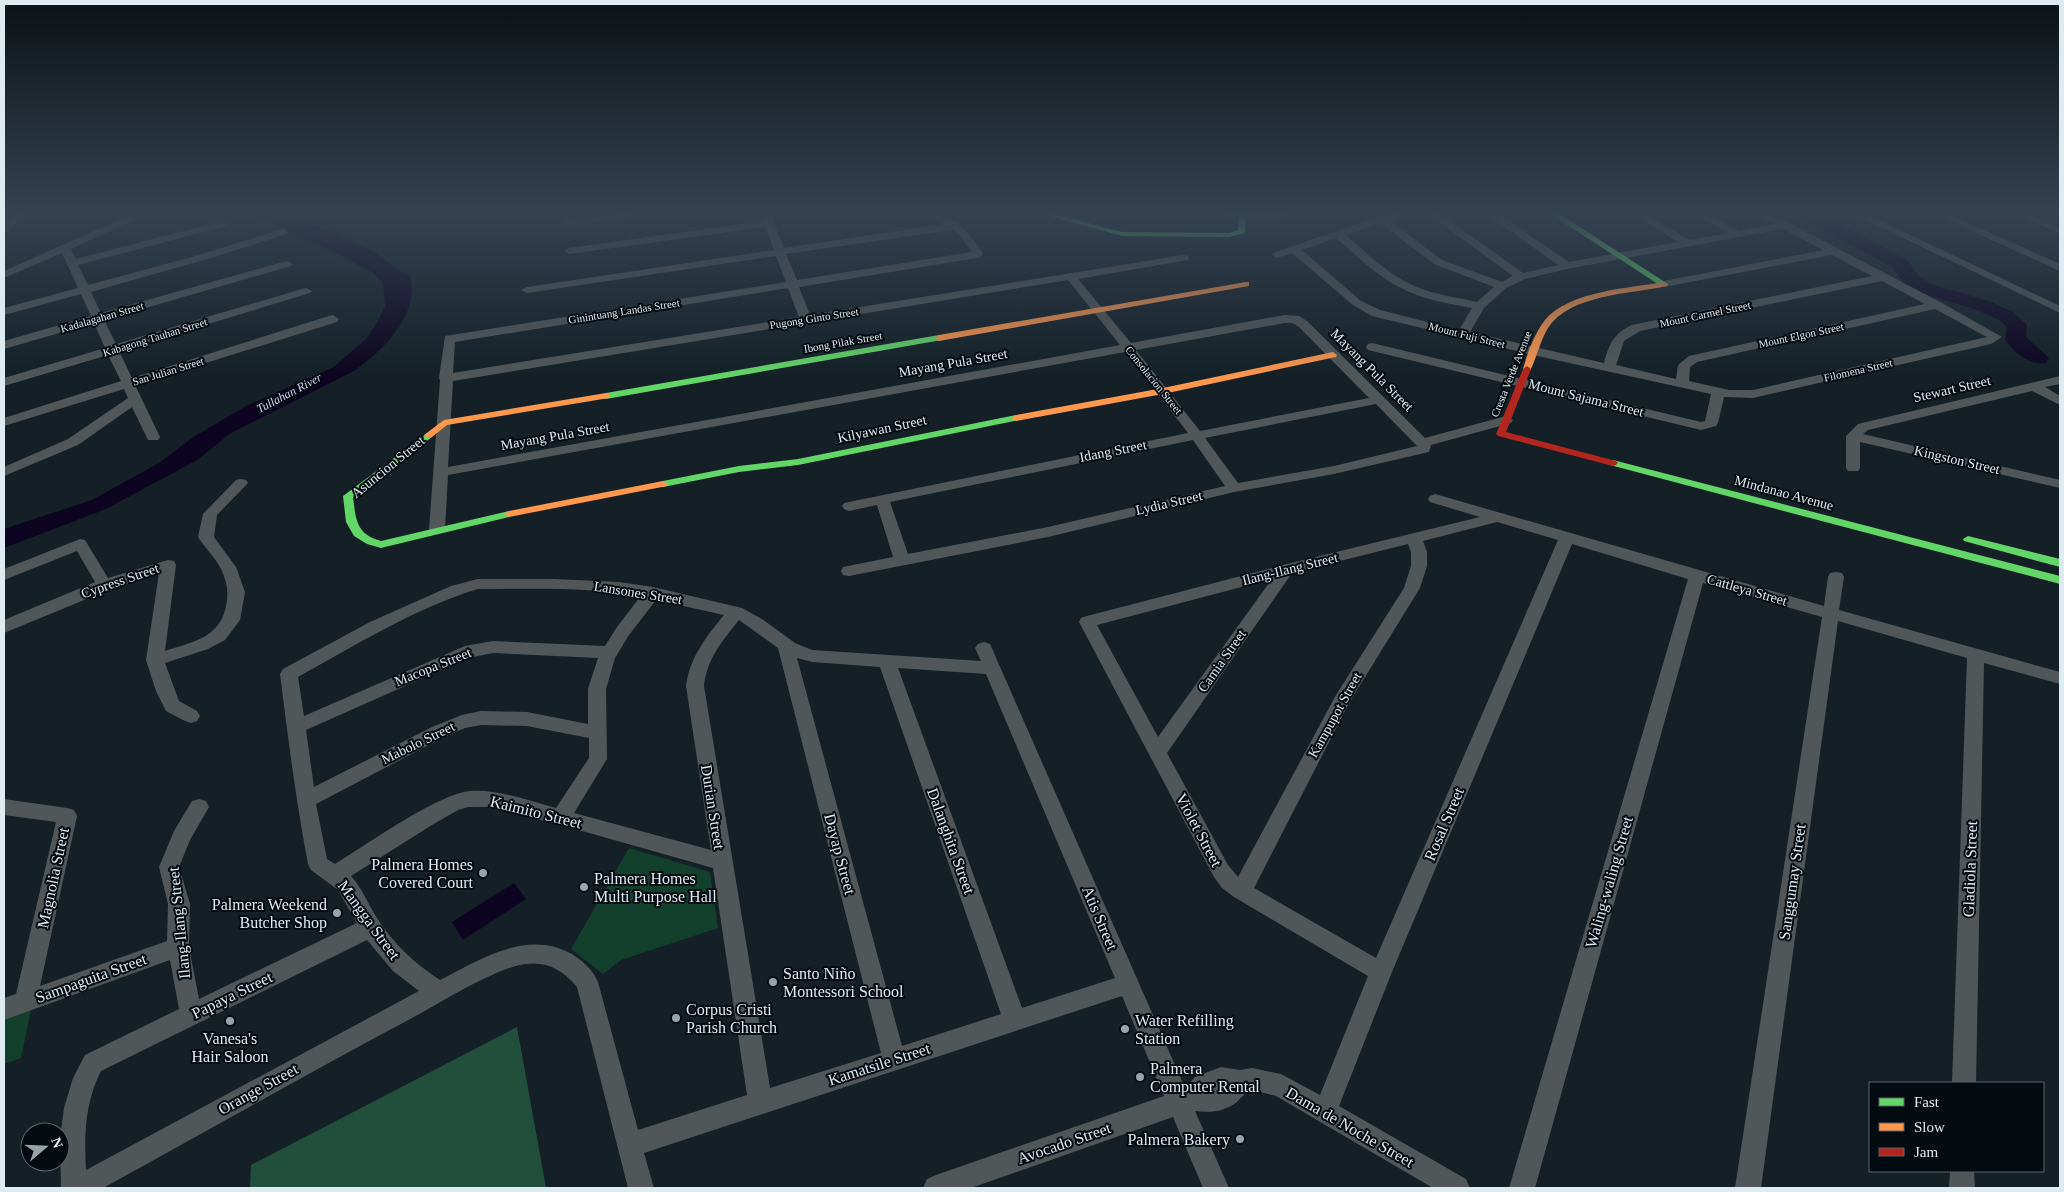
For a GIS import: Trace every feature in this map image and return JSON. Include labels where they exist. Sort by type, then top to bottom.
[{"type":"street","points":[[4,275],[23,267]]},
{"type":"street","points":[[74,267],[153,437]]},
{"type":"street","points":[[4,312],[171,267]]},
{"type":"street","name":"Kadalagahan Street","points":[[4,346],[278,267]]},
{"type":"street","points":[[527,290],[683,267]]},
{"type":"street","points":[[785,267],[806,319]]},
{"type":"street","name":"Ginintuang Landas Street","points":[[449,339],[905,267]]},
{"type":"street","name":"Pugong Ginto Street","points":[[445,378],[1129,267]]},
{"type":"street","name":"Mount Fuji Street","points":[[1315,267],[1357,303],[1366,308],[1533,351],[1718,392]]},
{"type":"street","points":[[1378,267],[1405,286],[1416,291],[1479,306]]},
{"type":"street","points":[[1450,267],[1502,286]]},
{"type":"street","points":[[1507,267],[1521,277]]},
{"type":"street","points":[[1463,334],[1479,306],[1502,286],[1521,277],[1564,267]]},
{"type":"street","points":[[1637,267],[1664,284]]},
{"type":"street","name":"Cresta Verde Avenue","points":[[1501,434],[1511,421],[1521,383],[1533,351],[1545,325],[1553,317],[1570,307],[1593,298],[1754,267]]},
{"type":"street","points":[[1864,267],[1938,305]]},
{"type":"street","points":[[1969,267],[2060,310]]},
{"type":"street","name":"Consolacion Street","points":[[1070,276],[1163,391],[1234,488]]},
{"type":"street","name":"Mount Carmel Street","points":[[1609,368],[1616,340],[1621,335],[1636,328],[1884,277]]},
{"type":"street","name":"Ibong Pilak Street","points":[[444,423],[1246,284]]},
{"type":"street","name":"Kabagong Tauhan Street","points":[[4,382],[306,291]]},
{"type":"street","name":"Filomena Street","points":[[1718,392],[1753,394],[1991,340],[1996,337],[1938,305]]},
{"type":"street","name":"Mount Elgon Street","points":[[1682,384],[1684,365],[1693,359],[1938,305]]},
{"type":"street","name":"San Julian Street","points":[[4,422],[333,319]]},
{"type":"street","name":"Mayang Pula Street","points":[[442,472],[1295,319],[1303,324],[1422,443]]},
{"type":"street","name":"Asuncion Street","points":[[444,423],[348,496],[351,527],[366,543],[381,545],[437,530],[442,472],[444,423],[445,378],[449,339]]},
{"type":"street","name":"Mount Sajama Street","points":[[1372,347],[1701,426],[1711,423],[1718,392]]},
{"type":"street","name":"Kilyawan Street","points":[[437,530],[739,469],[798,462],[960,428],[1163,391],[1333,355]]},
{"type":"street","name":"Stewart Street","points":[[1853,436],[1863,427],[2060,380]]},
{"type":"street","points":[[2033,386],[2060,401]]},
{"type":"street","points":[[4,472],[73,442],[135,399]]},
{"type":"street","name":"Idang Street","points":[[849,506],[1378,400]]},
{"type":"street","name":"Lydia Street","points":[[850,571],[1048,532],[1234,488],[1334,470],[1424,449],[1422,443],[1511,421]]},
{"type":"street","points":[[1480,428],[1501,434]]},
{"type":"street","name":"Mindanao Avenue","points":[[1501,434],[2060,580]]},
{"type":"street","points":[[1559,449],[1563,434]]},
{"type":"street","points":[[1853,436],[1853,468]]},
{"type":"street","name":"Kingston Street","points":[[1853,436],[2060,484]]},
{"type":"street","points":[[1600,460],[1603,445]]},
{"type":"street","points":[[155,660],[202,645],[219,636],[232,620],[237,592],[228,567],[206,537],[210,514],[242,483]]},
{"type":"street","points":[[882,499],[902,560]]},
{"type":"street","name":"Cattleya Street","points":[[1435,499],[1696,576],[2060,678]]},
{"type":"street","name":"Ilang-Ilang Street","points":[[1087,622],[1287,569],[1495,518]]},
{"type":"street","points":[[1960,537],[2060,563]]},
{"type":"street","name":"Kampupot Street","points":[[1241,891],[1342,700],[1412,588],[1419,566],[1419,552],[1414,538]]},
{"type":"street","name":"Rosal Street","points":[[1325,1112],[1381,972],[1566,538]]},
{"type":"street","points":[[4,574],[80,544],[104,584]]},
{"type":"street","name":"Cypress Street","points":[[4,628],[104,584],[136,573],[168,566],[155,660],[164,691],[172,706],[191,716]]},
{"type":"street","name":"Camia Street","points":[[1158,752],[1287,569]]},
{"type":"street","name":"Waling-waling Street","points":[[1522,1188],[1696,576]]},
{"type":"street","name":"Sanggumay Street","points":[[1748,1188],[1836,577]]},
{"type":"street","name":"Lansones Street","points":[[289,674],[376,626],[469,586],[501,583],[579,584],[618,588],[653,593],[736,612],[748,617],[786,648],[812,656],[992,668]]},
{"type":"street","points":[[561,817],[598,759],[596,704],[598,688],[609,652],[625,626],[653,593]]},
{"type":"street","name":"Durian Street","points":[[736,612],[700,662],[695,674],[696,700],[760,1103]]},
{"type":"street","name":"Violet Street","points":[[1087,622],[1221,871],[1229,882],[1241,891],[1381,972]]},
{"type":"street","name":"Macopa Street","points":[[296,727],[465,652],[493,648],[609,652]]},
{"type":"street","name":"Dayap Street","points":[[786,648],[894,1060]]},
{"type":"street","name":"Atis Street","points":[[984,648],[1128,984],[1186,1101],[1216,1188]]},
{"type":"street","name":"Gladiola Street","points":[[1964,1082],[1976,655]]},
{"type":"street","name":"Dalanghita Street","points":[[887,661],[1015,1021]]},
{"type":"street","name":"Mangga Street","points":[[289,674],[306,800],[318,864],[336,874],[348,886],[371,927],[397,962],[416,978],[439,991]]},
{"type":"street","name":"Mabolo Street","points":[[306,800],[438,732],[462,722],[481,718],[527,719],[598,733]]},
{"type":"street","name":"Kaimito Street","points":[[336,874],[425,819],[452,804],[468,799],[488,799],[561,817],[721,862]]},
{"type":"street","name":"Magnolia Street","points":[[4,806],[67,816],[25,1002]]},
{"type":"street","name":"Ilang-Ilang Street","points":[[192,1016],[178,947],[179,904],[170,866],[181,837],[199,807]]},
{"type":"street","name":"Papaya Street","points":[[74,1188],[72,1128],[84,1078],[93,1062],[192,1016],[371,927]]},
{"type":"street","name":"Sampaguita Street","points":[[4,1009],[178,947]]},
{"type":"street","points":[[439,991],[506,959],[523,954],[539,953],[554,956],[572,966],[587,982],[641,1188]]},
{"type":"street","name":"Kamatsile Street","points":[[630,1145],[1128,984]]},
{"type":"street","name":"Orange Street","points":[[78,1188],[439,991]]},
{"type":"street","name":"Dama de Noche Street","points":[[1216,1090],[1229,1095],[1240,1082],[1252,1080],[1281,1086],[1457,1188]]},
{"type":"street","name":"Avocado Street","points":[[936,1188],[1186,1101],[1210,1102],[1216,1090]]},
{"type":"street","points":[[1962,1172],[1962,1188]]},
{"type":"green space","points":[[629,848],[710,872],[718,928],[621,960],[603,974],[571,949]]},
{"type":"green space","points":[[31,1010],[21,1058],[4,1064],[4,1019]]},
{"type":"green space","points":[[517,1027],[546,1188],[250,1188],[251,1165]]},
{"type":"water","points":[[361,267],[393,267],[410,276],[412,290],[410,304],[397,330],[387,342],[354,371],[231,433],[197,460],[106,509],[4,548],[4,529],[92,500],[159,463],[192,438],[246,406],[334,367],[366,339],[377,323],[385,306],[383,283],[373,273]]},
{"type":"water","points":[[514,883],[526,899],[463,940],[452,922]]},
{"type":"waterway","name":"Tullahan River","points":[[1902,267],[1911,279],[1924,288],[1982,305],[2006,316],[2017,325],[2015,339],[2038,358]]},
{"type":"traffic: fast","points":[[1637,267],[1664,284]]},
{"type":"traffic: fast","points":[[606,396],[939,338]]},
{"type":"traffic: fast","points":[[663,484],[739,469],[798,462],[1016,418]]},
{"type":"traffic: fast","points":[[429,435],[348,496],[352,522],[358,534],[371,542],[381,545],[509,514]]},
{"type":"traffic: fast","points":[[1613,463],[2060,580]]},
{"type":"traffic: fast","points":[[1968,539],[2060,563]]},
{"type":"traffic: slow","points":[[939,338],[1246,284]]},
{"type":"traffic: slow","points":[[1527,369],[1544,328],[1553,317],[1564,309],[1606,294],[1664,284]]},
{"type":"traffic: slow","points":[[1016,418],[1163,391],[1333,355]]},
{"type":"traffic: slow","points":[[429,435],[444,423],[606,396]]},
{"type":"traffic: slow","points":[[509,514],[663,484]]},
{"type":"traffic: jam","points":[[1527,369],[1501,434],[1613,463]]},
{"type":"place","name":"Palmera Homes Covered Court","points":[[483,873]]},
{"type":"place","name":"Palmera Homes Multi Purpose Hall","points":[[584,887]]},
{"type":"place","name":"Palmera Weekend Butcher Shop","points":[[337,913]]},
{"type":"place","name":"Santo Niño Montessori School","points":[[773,982]]},
{"type":"place","name":"Corpus Cristi Parish Church","points":[[676,1018]]},
{"type":"place","name":"Vanesa's Hair Saloon","points":[[230,1021]]},
{"type":"place","name":"Water Refilling Station","points":[[1125,1029]]},
{"type":"place","name":"Palmera Computer Rental","points":[[1140,1077]]},
{"type":"place","name":"Palmera Bakery","points":[[1240,1139]]}]
